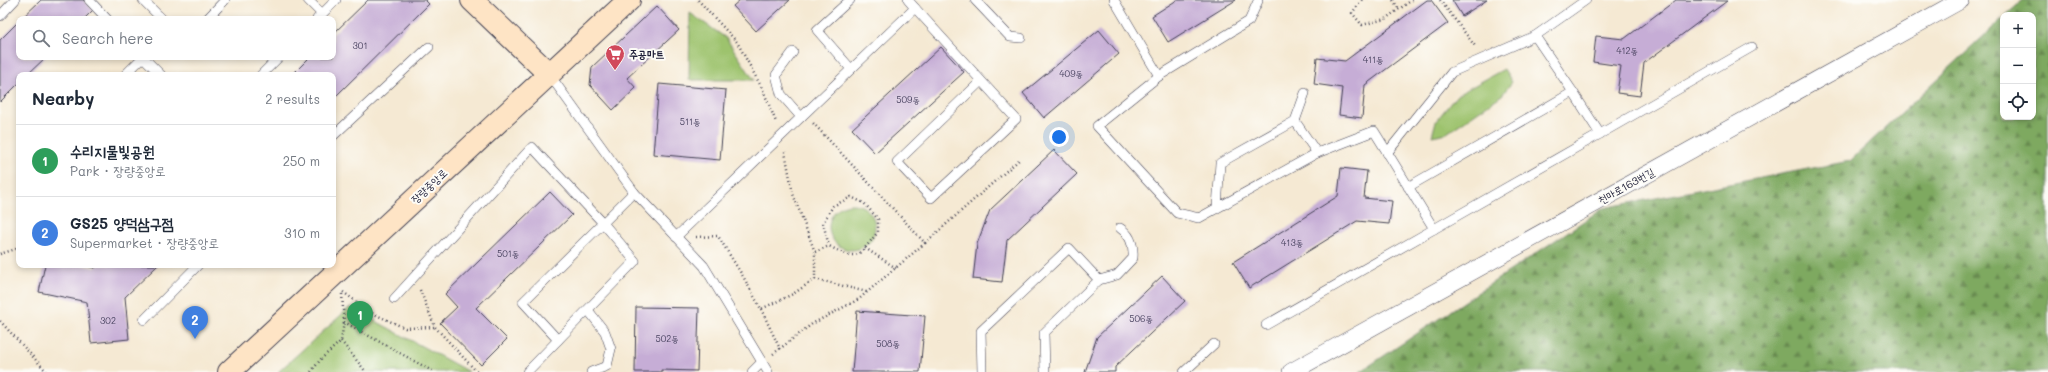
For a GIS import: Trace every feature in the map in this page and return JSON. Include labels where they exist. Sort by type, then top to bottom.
[{"type":"street","points":[[472,0],[549,74]]},
{"type":"street","name":"장량중앙로","points":[[229,372],[336,285],[549,74],[629,0]]},
{"type":"street","name":"천마로163번길","points":[[1291,372],[1961,0]]},
{"type":"lane","points":[[0,16],[15,0]]},
{"type":"lane","points":[[89,0],[104,16]]},
{"type":"lane","points":[[211,16],[226,0]]},
{"type":"lane","points":[[308,0],[319,16]]},
{"type":"lane","points":[[321,16],[336,0]]},
{"type":"lane","points":[[850,0],[817,30],[851,69]]},
{"type":"lane","points":[[908,0],[1016,119],[931,198],[897,162],[981,81]]},
{"type":"lane","points":[[975,0],[1010,37],[1021,38]]},
{"type":"lane","points":[[1114,0],[1159,76]]},
{"type":"lane","points":[[1387,153],[1452,72],[1535,36],[1586,0]]},
{"type":"lane","points":[[144,1],[159,16]]},
{"type":"lane","points":[[1258,1],[1249,21],[1159,76],[1097,126],[1177,213],[1199,218],[1317,152],[1374,131],[1434,229]]},
{"type":"lane","points":[[676,237],[915,8]]},
{"type":"lane","points":[[1535,36],[1600,134]]},
{"type":"lane","points":[[336,133],[429,47]]},
{"type":"lane","points":[[1266,325],[1752,47]]},
{"type":"lane","points":[[793,52],[776,75],[781,94],[803,116]]},
{"type":"lane","points":[[128,72],[140,60]]},
{"type":"lane","points":[[146,60],[157,72]]},
{"type":"lane","points":[[264,72],[276,60]]},
{"type":"lane","points":[[549,74],[634,192],[704,266],[768,372]]},
{"type":"lane","points":[[1408,187],[1573,92]]},
{"type":"lane","points":[[1217,208],[1220,163],[1295,121],[1305,93]]},
{"type":"lane","points":[[1295,121],[1317,152]]},
{"type":"lane","points":[[394,299],[532,147],[603,223],[636,261],[527,372]]},
{"type":"lane","points":[[558,340],[523,302],[634,192]]},
{"type":"lane","points":[[1045,372],[1044,333],[1099,280],[1117,275],[1133,258],[1134,245],[1125,231],[1120,228]]},
{"type":"lane","points":[[982,372],[981,331],[1069,248],[1099,280]]},
{"type":"lane","points":[[144,320],[195,268]]},
{"type":"lane","points":[[588,310],[605,332],[611,349],[607,366],[591,372]]},
{"type":"lane","points":[[1184,372],[1214,344]]},
{"type":"lane","points":[[752,372],[762,362]]},
{"type":"path","points":[[698,0],[737,42],[763,90],[782,136],[793,194],[815,252],[815,279]]},
{"type":"path","points":[[1362,0],[1352,13],[1362,25],[1385,19],[1412,0]]},
{"type":"path","points":[[1393,0],[1399,9]]},
{"type":"path","points":[[1440,0],[1484,58]]},
{"type":"path","points":[[803,116],[925,243]]},
{"type":"path","points":[[762,362],[812,324],[859,299],[1020,159]]},
{"type":"path","points":[[851,197],[864,203],[878,219],[878,232],[860,254],[847,256],[829,246],[823,223],[833,206],[851,197]]},
{"type":"path","points":[[676,237],[718,236],[760,309],[780,349]]},
{"type":"path","points":[[815,252],[829,246]]},
{"type":"path","points":[[865,248],[896,268]]},
{"type":"path","points":[[0,254],[16,249]]},
{"type":"path","points":[[415,276],[435,327],[477,372]]},
{"type":"path","points":[[760,309],[793,294],[815,279],[867,292]]},
{"type":"path","points":[[311,372],[321,359],[341,341],[344,322],[336,285]]},
{"type":"path","points":[[336,285],[372,313],[404,328],[435,327]]},
{"type":"path","points":[[0,321],[47,372]]},
{"type":"path","points":[[344,322],[434,372]]},
{"type":"path","points":[[341,341],[366,372]]},
{"type":"green space","points":[[2023,0],[2048,0],[2048,372],[1360,372],[1603,208],[1850,161],[2000,21],[2000,120],[2036,120],[2036,12],[2009,12]]},
{"type":"green space","points":[[690,13],[726,38],[754,80],[689,80]]},
{"type":"green space","points":[[1504,69],[1512,82],[1502,95],[1447,133],[1432,136],[1436,121],[1457,95]]},
{"type":"green space","points":[[852,204],[865,208],[871,214],[875,227],[871,240],[865,246],[852,250],[839,246],[833,240],[829,227],[833,214],[839,208]]},
{"type":"green space","points":[[350,307],[469,372],[278,372]]},
{"type":"building","points":[[41,0],[83,0],[93,10],[87,16],[24,16]]},
{"type":"building","points":[[368,0],[425,0],[429,4],[336,96],[336,72],[295,72],[307,60],[336,60],[336,31]]},
{"type":"building","points":[[740,0],[790,0],[756,31],[733,6]]},
{"type":"building","points":[[1177,0],[1236,0],[1168,42],[1152,16]]},
{"type":"building","points":[[1427,0],[1431,0],[1448,23],[1365,85],[1362,118],[1339,115],[1342,88],[1314,84],[1317,58],[1345,61]]},
{"type":"building","points":[[1452,0],[1487,0],[1462,16]]},
{"type":"building","points":[[1676,0],[1727,1],[1644,63],[1640,96],[1617,93],[1621,66],[1593,62],[1596,36],[1624,39]]},
{"type":"building","points":[[657,6],[679,30],[627,78],[636,88],[613,110],[590,85],[592,67]]},
{"type":"building","points":[[16,24],[16,60],[43,60],[30,72],[16,72],[16,86],[0,102],[0,40]]},
{"type":"building","points":[[1099,30],[1119,54],[1044,118],[1023,93]]},
{"type":"building","points":[[941,47],[964,72],[875,153],[852,129]]},
{"type":"building","points":[[659,84],[726,90],[720,160],[653,154]]},
{"type":"building","points":[[1054,150],[1077,174],[1007,240],[1002,282],[973,279],[977,244],[990,210]]},
{"type":"building","points":[[1341,168],[1367,171],[1364,198],[1392,201],[1389,224],[1357,221],[1249,288],[1233,262],[1338,196]]},
{"type":"building","points":[[550,192],[572,215],[476,308],[507,339],[481,365],[440,323],[457,307],[445,294]]},
{"type":"building","points":[[44,268],[155,268],[125,297],[129,339],[91,343],[87,302],[39,292]]},
{"type":"building","points":[[1162,276],[1185,301],[1115,367],[1115,372],[1085,372],[1097,337]]},
{"type":"building","points":[[636,307],[699,308],[697,371],[661,370],[661,372],[635,372]]},
{"type":"building","points":[[857,311],[925,316],[920,372],[852,372]]},
{"type":"place","name":"주공마트","points":[[615,71]]},
{"type":"place","name":"수리지물빛공원","points":[[360,334]]},
{"type":"place","name":"GS25 양덕삼구점","points":[[195,339]]}]
